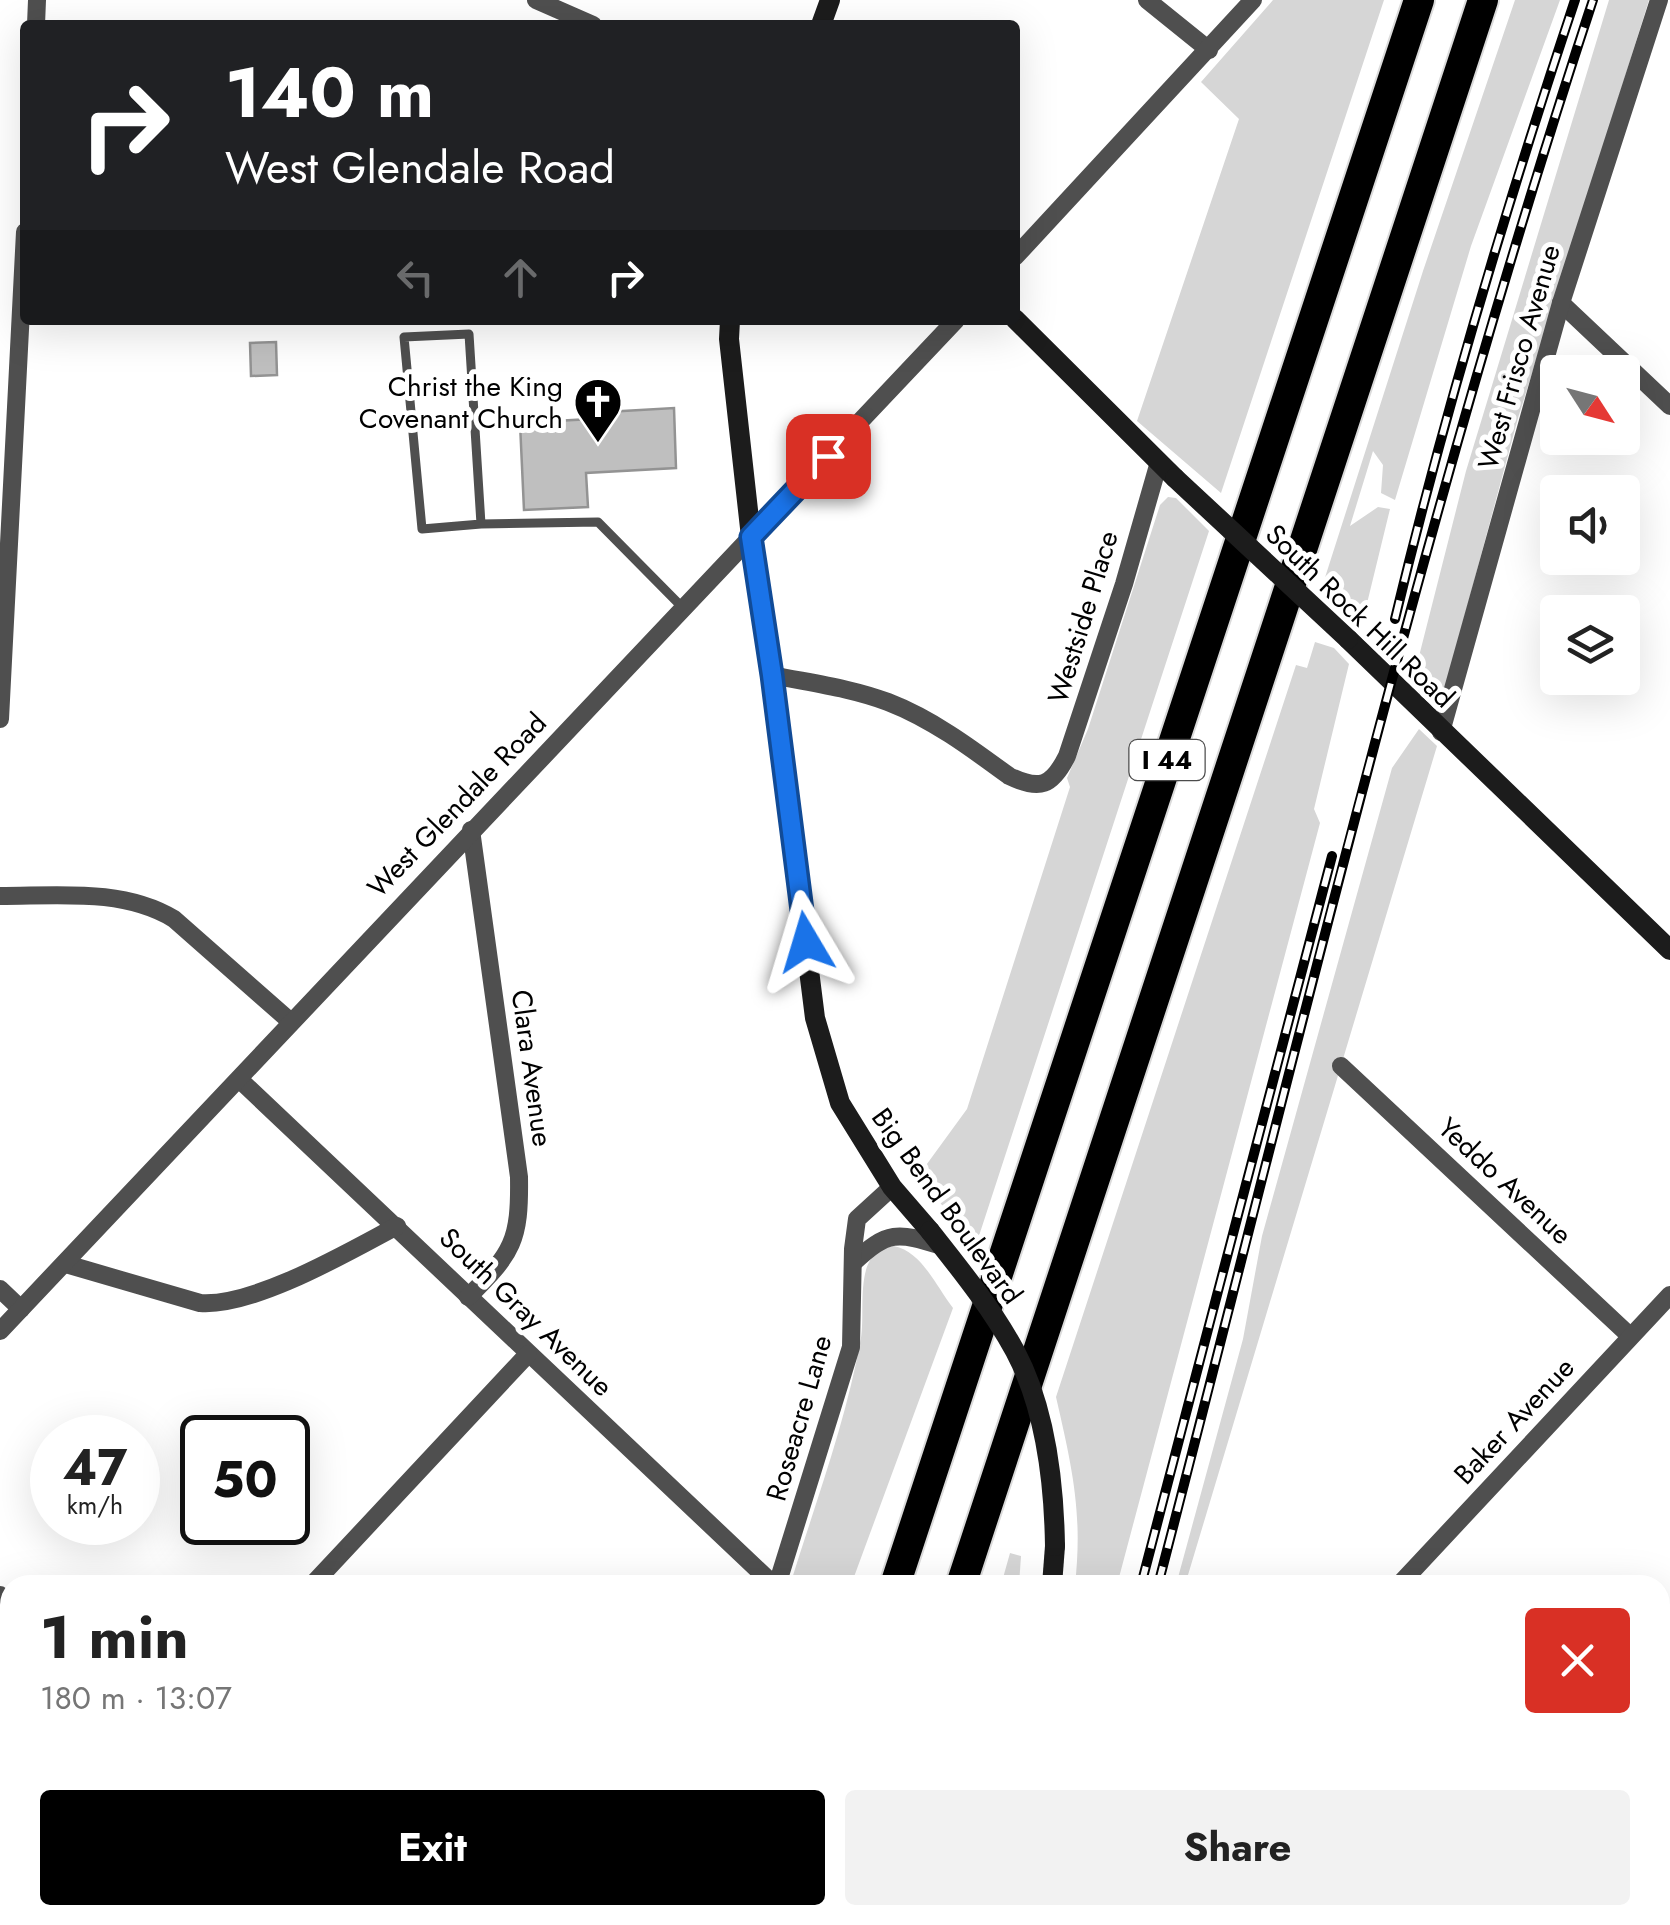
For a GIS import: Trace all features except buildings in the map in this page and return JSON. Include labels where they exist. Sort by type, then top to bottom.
[{"type":"highway","name":"I 44","points":[[898,1575],[1418,0]]},
{"type":"highway","name":"I 44","points":[[964,1575],[1484,0]]},
{"type":"main road","name":"South Rock Hill Road","points":[[1020,324],[1175,478],[1670,950]]},
{"type":"main road","name":"Big Bend Boulevard","points":[[730,325],[751,537],[815,1018],[840,1103],[892,1187],[978,1291],[1016,1354],[1037,1411],[1054,1484],[1053,1575]]},
{"type":"street","points":[[536,0],[582,20]]},
{"type":"street","points":[[1147,0],[1209,50]]},
{"type":"street","points":[[1020,252],[1253,0]]},
{"type":"street","name":"West Frisco Avenue","points":[[1441,732],[1561,303],[1659,0]]},
{"type":"street","points":[[1561,303],[1670,406]]},
{"type":"street","points":[[0,718],[20,325]]},
{"type":"street","name":"West Glendale Road","points":[[0,1331],[951,325]]},
{"type":"street","name":"Westside Place","points":[[772,675],[886,702],[929,722],[1025,784],[1047,782],[1055,777],[1068,756],[1159,462]]},
{"type":"street","name":"Clara Avenue","points":[[468,1297],[502,1263],[520,1220],[519,1176],[471,830]]},
{"type":"street","points":[[0,896],[87,896],[152,906],[174,919],[291,1022]]},
{"type":"street","name":"Yeddo Avenue","points":[[1342,1066],[1630,1336]]},
{"type":"street","name":"South Gray Avenue","points":[[240,1080],[764,1575]]},
{"type":"street","name":"Roseacre Lane","points":[[778,1575],[852,1347],[857,1219],[892,1187]]},
{"type":"street","points":[[66,1264],[200,1303],[216,1304],[292,1278],[397,1226]]},
{"type":"street","points":[[854,1263],[889,1235],[936,1238]]},
{"type":"street","points":[[0,1289],[21,1308]]},
{"type":"street","name":"Baker Avenue","points":[[1408,1575],[1670,1295]]},
{"type":"street","points":[[321,1575],[528,1354]]},
{"type":"lane","points":[[481,524],[469,334],[404,338],[422,529],[598,522],[683,608]]},
{"type":"shaded area","points":[[1273,0],[1384,0],[1221,493],[1137,421],[1239,119],[1201,82]]},
{"type":"shaded area","points":[[1515,0],[1560,0],[1471,246],[1395,500],[1381,493],[1383,465],[1373,451],[1350,526],[1378,507],[1390,509],[1361,628],[1321,590]]},
{"type":"shaded area","points":[[1609,0],[1649,0],[1518,418],[1446,685],[1434,696],[1420,695],[1414,676],[1466,471]]},
{"type":"shaded area","points":[[1168,497],[1176,498],[1209,531],[976,1245],[916,1179],[967,1109],[1070,787],[1067,778],[1088,729],[1160,505]]},
{"type":"shaded area","points":[[1315,642],[1334,648],[1349,664],[1314,809],[1320,823],[1120,1575],[1076,1575],[1078,1535],[1074,1490],[1056,1397],[1296,665],[1307,668]]},
{"type":"shaded area","points":[[1419,729],[1437,746],[1188,1575],[1179,1575],[1243,1339],[1262,1236],[1392,768]]},
{"type":"shaded area","points":[[894,1246],[913,1255],[953,1308],[855,1575],[793,1575],[855,1369],[866,1269],[881,1250]]},
{"type":"shaded area","points":[[1010,1553],[1021,1556],[1020,1575],[1004,1575]]},
{"type":"railway","points":[[1395,619],[1478,308],[1575,0]]},
{"type":"railway","points":[[1161,1575],[1416,590],[1472,392],[1593,0]]},
{"type":"railway","points":[[1144,1575],[1332,856]]},
{"type":"place","name":"Christ the King Covenant Church","points":[[598,444]]},
{"type":"route","points":[[806,942],[751,537],[828,456]]}]
